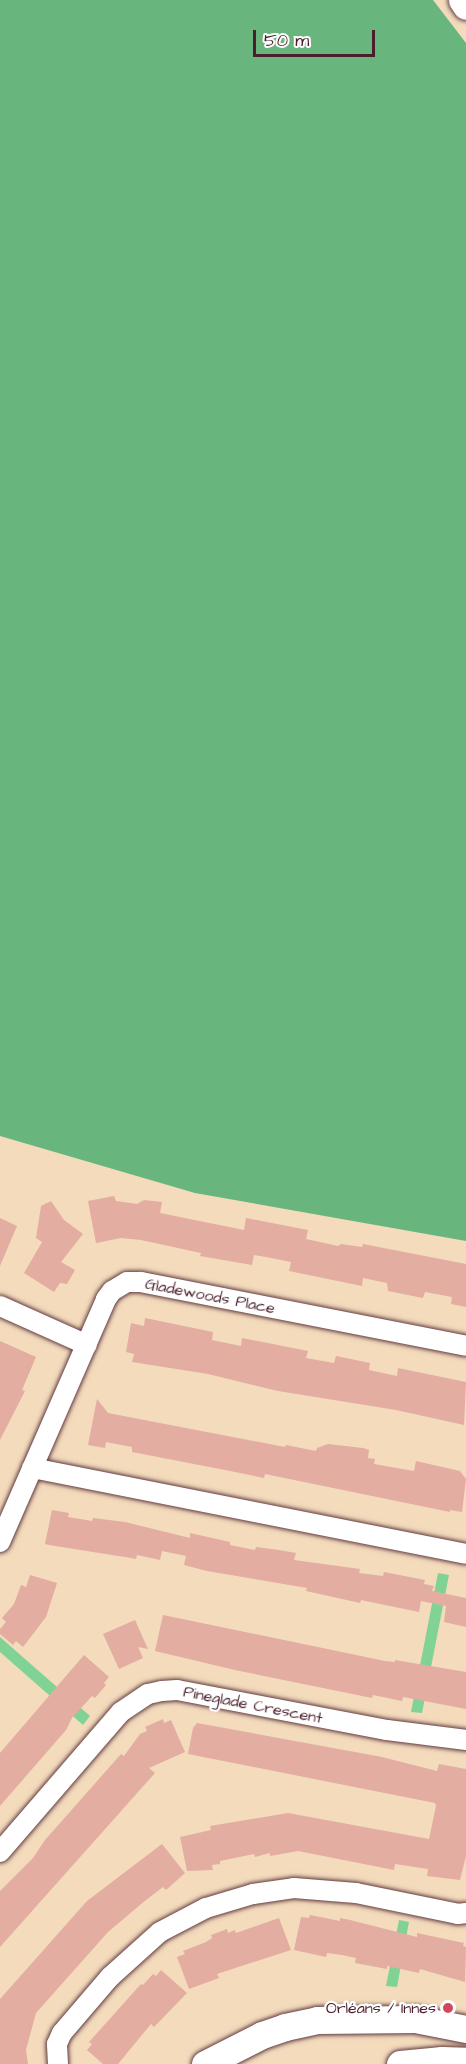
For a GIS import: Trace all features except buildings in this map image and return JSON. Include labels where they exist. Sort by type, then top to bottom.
[{"type":"main road","points":[[462,0],[466,6]]},
{"type":"main road","points":[[205,2064],[262,2035],[317,2020],[415,2019],[466,2029]]},
{"type":"main road","points":[[400,2064],[442,2060],[466,2061]]},
{"type":"street","name":"Gladewoods Place","points":[[0,1542],[112,1291],[127,1282],[141,1282],[466,1346]]},
{"type":"street","points":[[0,1306],[87,1345]]},
{"type":"street","points":[[33,1468],[466,1554]]},
{"type":"street","name":"Pineglade Crescent","points":[[0,1852],[121,1712],[148,1694],[177,1690],[387,1730],[466,1740]]},
{"type":"street","points":[[58,2064],[57,2044],[62,2033],[110,1977],[160,1932],[206,1908],[252,1894],[294,1888],[356,1893],[458,1914],[466,1913]]},
{"type":"green space","points":[[0,0],[433,0],[466,43],[466,1241],[195,1193],[0,1136]]},
{"type":"green space","points":[[438,1573],[449,1575],[422,1713],[411,1712]]},
{"type":"green space","points":[[0,1637],[90,1716],[83,1725],[0,1652]]},
{"type":"green space","points":[[399,1920],[409,1922],[397,1987],[386,1986]]},
{"type":"place","name":"Orléans / Innes","points":[[448,2008]]}]
